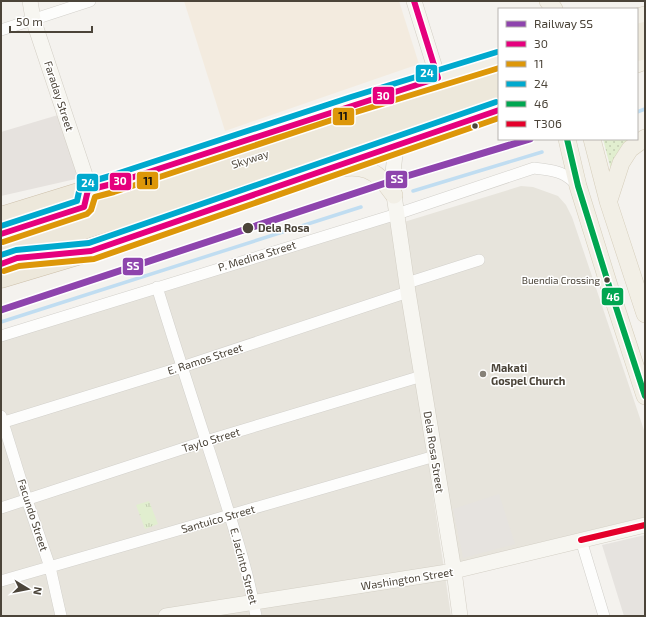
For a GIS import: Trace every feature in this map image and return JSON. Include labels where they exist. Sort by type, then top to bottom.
[{"type":"highway","name":"Skyway","points":[[1,239],[498,79]]},
{"type":"highway","name":"Skyway","points":[[6,259],[498,96]]},
{"type":"highway","points":[[1,217],[46,203],[64,201],[73,202],[86,199]]},
{"type":"highway","points":[[1,278],[91,251]]},
{"type":"main road","points":[[1,234],[86,199],[112,184],[313,118],[498,60]]},
{"type":"main road","points":[[6,259],[91,251],[498,110]]},
{"type":"main road","points":[[608,201],[620,163],[630,148],[645,138]]},
{"type":"main road","points":[[592,140],[608,201],[645,314]]},
{"type":"main road","points":[[566,141],[578,186],[645,396]]},
{"type":"main road","points":[[318,172],[350,167],[362,169],[381,178],[394,195]]},
{"type":"main road","points":[[86,199],[192,172]]},
{"type":"main road","points":[[6,259],[198,195]]},
{"type":"street","name":"Faraday Street","points":[[30,1],[33,19],[86,178],[86,199]]},
{"type":"street","points":[[1,30],[90,1]]},
{"type":"street","points":[[414,1],[438,78]]},
{"type":"street","name":"Dela Rosa Street","points":[[396,146],[392,181],[407,288],[454,571],[460,616]]},
{"type":"street","name":"P. Medina Street","points":[[1,336],[397,214],[534,168],[563,174],[570,178],[578,186]]},
{"type":"street","name":"E. Ramos Street","points":[[2,420],[182,366],[407,288],[479,260]]},
{"type":"street","name":"E. Jacinto Street","points":[[157,287],[230,515],[245,566],[255,609]]},
{"type":"street","name":"Taylo Street","points":[[1,508],[206,441],[422,376]]},
{"type":"street","name":"Facundo Street","points":[[2,420],[50,567],[61,616]]},
{"type":"street","name":"Santuico Street","points":[[1,581],[435,456]]},
{"type":"street","name":"Washington Street","points":[[166,616],[255,609],[454,571],[645,525]]},
{"type":"street","points":[[581,540],[604,616]]},
{"type":"shaded area","points":[[184,1],[399,1],[419,64],[225,131]]},
{"type":"shaded area","points":[[58,115],[80,178],[1,196],[1,132]]},
{"type":"shaded area","points":[[521,186],[533,187],[558,196],[566,205],[572,217],[645,433],[645,517],[459,562],[404,222]]},
{"type":"shaded area","points":[[392,219],[451,616],[1,616],[1,340]]},
{"type":"shaded area","points":[[499,494],[515,544],[463,558],[453,509]]},
{"type":"shaded area","points":[[645,535],[645,615],[624,616],[602,545]]},
{"type":"green space","points":[[603,140],[632,140],[612,169]]},
{"type":"green space","points":[[149,501],[158,524],[145,529],[136,505]]},
{"type":"waterway","points":[[638,112],[645,109]]},
{"type":"waterway","points":[[413,191],[542,152]]},
{"type":"waterway","points":[[1,322],[361,207]]},
{"type":"rail line","name":"SS","points":[[1,310],[407,176],[527,140]]},
{"type":"transit line","name":"30","points":[[1,234],[84,207],[88,190],[112,184],[438,78],[414,1]]},
{"type":"transit line","name":"24","points":[[1,226],[77,201],[80,187],[83,184],[351,97],[497,52]]},
{"type":"transit line","name":"11","points":[[3,242],[87,214],[91,210],[95,197],[356,112],[498,68]]},
{"type":"transit line","name":"24","points":[[1,255],[16,250],[89,243],[496,102]]},
{"type":"transit line","name":"30","points":[[1,264],[17,258],[91,251],[498,110]]},
{"type":"transit line","name":"11","points":[[4,271],[19,266],[94,259],[498,118]]},
{"type":"transit line","name":"46","points":[[567,140],[578,186],[645,396]]},
{"type":"transit line","name":"T306","points":[[581,540],[645,525]]},
{"type":"place","name":"Dela Rosa","points":[[248,228]]},
{"type":"place","name":"Buendia Crossing","points":[[607,280]]},
{"type":"place","name":"Makati Gospel Church","points":[[483,374]]}]
